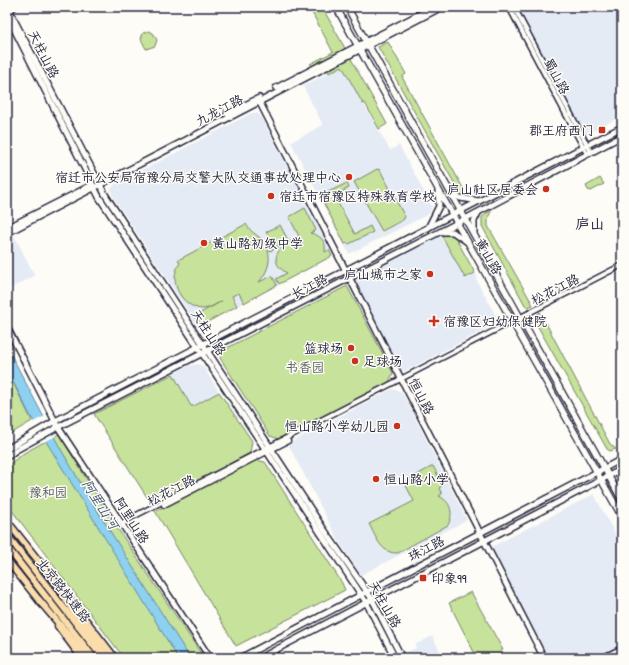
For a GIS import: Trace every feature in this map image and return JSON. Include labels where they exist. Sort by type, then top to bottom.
[{"type":"main road","name":"黄山路","points":[[336,7],[622,517]]},
{"type":"main road","name":"黄山路","points":[[347,7],[622,500]]},
{"type":"main road","points":[[7,520],[115,658]]},
{"type":"main road","name":"北京路快速路","points":[[7,535],[103,658]]},
{"type":"main road","name":"北京路快速路","points":[[7,547],[94,658]]},
{"type":"main road","points":[[7,560],[88,658]]},
{"type":"main road","points":[[54,579],[72,609],[108,658]]},
{"type":"main road","points":[[39,600],[82,658]]},
{"type":"street","name":"九龙江路","points":[[7,228],[96,185],[258,102],[434,7]]},
{"type":"street","name":"九龙江路","points":[[368,43],[442,7]]},
{"type":"street","name":"蜀山路","points":[[510,7],[589,153]]},
{"type":"street","name":"蜀山路","points":[[514,7],[585,146]]},
{"type":"street","name":"天柱山路","points":[[9,11],[96,185],[202,353],[367,591],[402,658]]},
{"type":"street","name":"九龙江路","points":[[7,233],[96,185],[360,48]]},
{"type":"street","name":"恒山路","points":[[258,102],[543,658]]},
{"type":"street","name":"长江路","points":[[7,448],[55,421],[622,127]]},
{"type":"street","name":"长江路","points":[[7,457],[16,450],[51,430],[465,219],[622,136]]},
{"type":"street","points":[[428,228],[439,206],[436,184]]},
{"type":"street","name":"天柱山路","points":[[96,185],[208,350],[366,602],[395,658]]},
{"type":"street","points":[[448,188],[460,198],[480,201]]},
{"type":"street","points":[[476,238],[474,221],[481,210]]},
{"type":"street","points":[[435,234],[451,231],[458,234],[470,244]]},
{"type":"street","name":"松花江路","points":[[122,524],[127,520],[269,449],[622,266]]},
{"type":"street","name":"阿里山路","points":[[7,327],[58,427],[210,658]]},
{"type":"street","name":"珠江路","points":[[240,658],[622,459]]},
{"type":"street","name":"珠江路","points":[[260,658],[622,469]]},
{"type":"street","points":[[436,556],[440,563]]},
{"type":"street","points":[[602,658],[622,648]]},
{"type":"shaded area","points":[[516,7],[622,7],[622,116],[585,135],[583,133]]},
{"type":"shaded area","points":[[342,66],[390,150],[399,145],[432,207],[429,214],[349,254],[291,142],[323,125],[303,86]]},
{"type":"shaded area","name":"黄山路初级中学","points":[[252,113],[257,113],[262,118],[333,256],[198,327],[112,195],[111,189],[114,185]]},
{"type":"shaded area","name":"宿豫区妇幼保健院","points":[[447,233],[453,233],[478,278],[476,279],[496,316],[494,325],[405,371],[398,369],[355,283],[356,280]]},
{"type":"shaded area","points":[[14,235],[35,276],[7,290],[7,239]]},
{"type":"shaded area","points":[[198,364],[203,366],[219,392],[194,406],[191,406],[173,374],[190,365]]},
{"type":"shaded area","name":"恒山路小学","points":[[392,389],[402,392],[467,520],[361,575],[341,545],[288,444]]},
{"type":"shaded area","points":[[594,494],[622,547],[622,658],[548,658],[491,547]]},
{"type":"shaded area","points":[[432,636],[444,658],[408,658],[405,653],[416,648],[415,645]]},
{"type":"green space","points":[[309,7],[322,7],[346,50],[313,67],[310,64],[333,52]]},
{"type":"green space","points":[[149,31],[153,33],[157,40],[155,46],[146,49],[141,39],[143,33]]},
{"type":"green space","points":[[388,42],[406,74],[402,77],[468,197],[457,188],[378,47]]},
{"type":"green space","points":[[350,57],[387,124],[379,129],[342,66],[329,73],[327,69]]},
{"type":"green space","points":[[377,169],[380,170],[405,217],[403,220],[382,231],[354,182]]},
{"type":"green space","points":[[600,178],[604,184],[591,191],[588,190],[586,186]]},
{"type":"green space","points":[[347,183],[349,188],[334,196],[355,234],[370,226],[373,232],[349,244],[345,244],[321,198],[324,194]]},
{"type":"green space","points":[[305,208],[316,230],[310,233],[317,235],[322,239],[325,245],[325,252],[329,250],[332,256],[279,284],[276,279],[287,273],[280,268],[276,261],[277,254],[283,247],[282,245],[270,251],[265,242],[270,239],[266,232],[280,225],[289,242],[299,236],[289,217]]},
{"type":"green space","points":[[492,209],[488,218],[488,226],[533,305],[528,307],[525,305],[482,226],[482,217]]},
{"type":"green space","points":[[246,224],[250,230],[264,242],[269,254],[266,271],[259,282],[272,276],[277,285],[244,303],[239,293],[232,296],[237,306],[200,326],[195,316],[222,301],[202,309],[194,307],[182,298],[178,292],[175,277],[176,270],[180,263],[178,260]]},
{"type":"green space","points":[[447,233],[453,233],[475,273],[465,278],[442,236]]},
{"type":"green space","name":"书香园","points":[[347,286],[393,373],[389,382],[279,439],[270,436],[220,358],[223,350]]},
{"type":"green space","points":[[540,312],[610,444],[616,449],[610,451],[607,449],[537,325],[534,318]]},
{"type":"green space","points":[[7,370],[32,421],[7,436]]},
{"type":"green space","points":[[173,374],[191,406],[194,406],[219,392],[252,441],[250,453],[152,505],[94,414]]},
{"type":"green space","name":"豫和园","points":[[59,434],[110,517],[204,658],[124,658],[7,504],[7,466],[24,453]]},
{"type":"green space","points":[[255,460],[265,462],[345,590],[236,646],[155,511]]},
{"type":"green space","points":[[433,466],[443,485],[439,488],[442,494],[439,496],[446,501],[450,508],[451,516],[448,525],[398,553],[387,551],[380,544],[369,524],[414,501],[404,482]]},
{"type":"green space","points":[[471,592],[503,650],[500,651],[504,658],[477,658],[449,603]]},
{"type":"water","points":[[7,347],[59,446],[90,499],[190,658],[178,658],[30,415],[7,370]]},
{"type":"pier","points":[[45,416],[56,436],[44,442],[33,422]]},
{"type":"place","name":"郡王府西门","points":[[602,130]]},
{"type":"place","name":"宿迁市公安局宿豫分局交警大队交通事故处理中心","points":[[349,177]]},
{"type":"place","name":"庐山社区居委会","points":[[546,189]]},
{"type":"place","name":"宿迁市宿豫区特殊教育学校","points":[[271,196]]},
{"type":"place","name":"黄山路初级中学","points":[[204,243]]},
{"type":"place","name":"庐山城市之家","points":[[430,274]]},
{"type":"place","name":"宿豫区妇幼保健院","points":[[434,321]]},
{"type":"place","name":"篮球场","points":[[351,348]]},
{"type":"place","name":"足球场","points":[[355,361]]},
{"type":"place","name":"恒山路小学幼儿园","points":[[397,426]]},
{"type":"place","name":"恒山路小学","points":[[376,479]]},
{"type":"place","name":"印象99","points":[[423,578]]},
{"type":"district","name":"庐山","points":[[590,223]]},
{"type":"water label","name":"阿里山河","points":[[101,504]]}]
